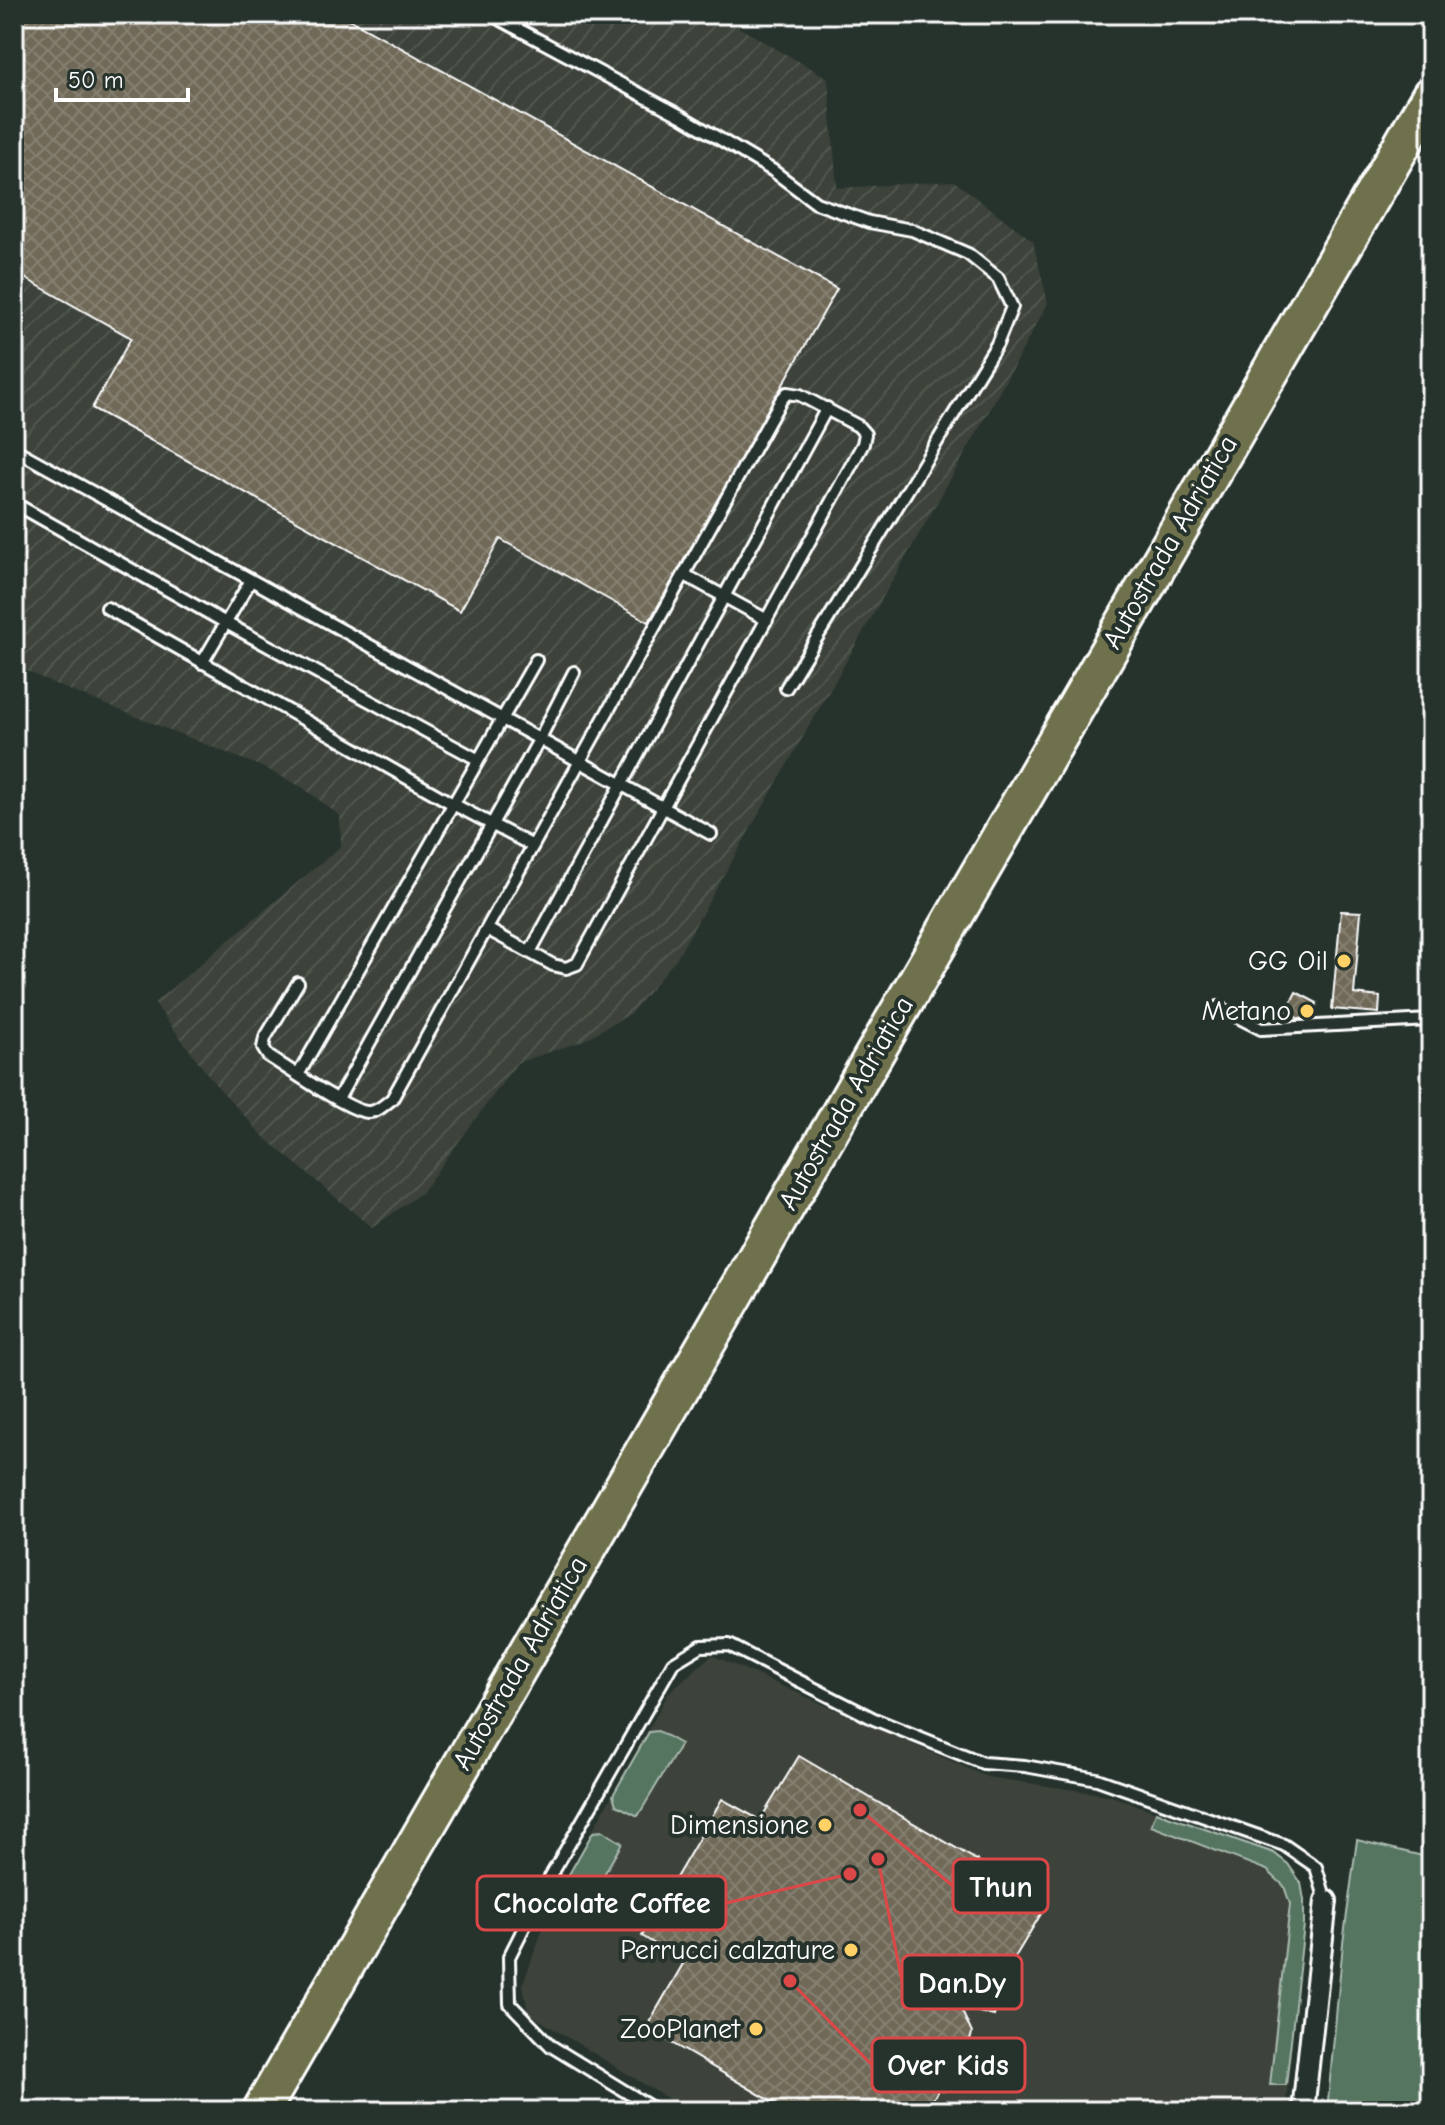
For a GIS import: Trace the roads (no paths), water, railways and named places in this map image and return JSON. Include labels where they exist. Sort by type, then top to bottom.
[{"type":"highway","name":"Autostrada Adriatica","points":[[261,2111],[1431,95]]},
{"type":"highway","name":"Autostrada Adriatica","points":[[288,2111],[1431,141]]},
{"type":"street","points":[[1303,2111],[1326,1901]]},
{"type":"lane","points":[[490,14],[694,124],[772,170],[816,203],[869,222],[912,230],[968,254],[998,278],[1008,296],[1012,307],[997,344],[786,688]]},
{"type":"lane","points":[[298,983],[265,1038],[263,1048],[268,1056],[338,1099],[368,1113],[379,1109],[392,1099],[781,400],[787,393],[800,395],[858,426],[865,434],[863,444],[577,964],[566,968],[553,965],[487,929]]},
{"type":"lane","points":[[530,952],[827,408]]},
{"type":"lane","points":[[14,449],[711,834]]},
{"type":"lane","points":[[14,503],[226,623],[477,759]]},
{"type":"lane","points":[[685,575],[767,620]]},
{"type":"lane","points":[[202,663],[251,580]]},
{"type":"lane","points":[[107,608],[492,826],[533,846]]},
{"type":"lane","points":[[298,1075],[536,660]]},
{"type":"lane","points":[[338,1099],[492,826],[574,672]]},
{"type":"lane","points":[[1218,1007],[1261,1029],[1431,1020],[1431,1004]]},
{"type":"lane","points":[[657,2111],[551,2046],[510,2004],[509,1957],[545,1886],[673,1663],[701,1646],[729,1645],[874,1719],[983,1763],[1025,1766],[1097,1779],[1284,1845],[1316,1867],[1326,1901]]},
{"type":"place","name":"GG Oil","points":[[1344,961]]},
{"type":"place","name":"Metano","points":[[1307,1011]]},
{"type":"place","name":"Thun","points":[[860,1810]]},
{"type":"place","name":"Dimensione","points":[[825,1825]]},
{"type":"place","name":"Dan.Dy","points":[[878,1859]]},
{"type":"place","name":"Chocolate Coffee","points":[[850,1874]]},
{"type":"place","name":"Perrucci calzature","points":[[851,1950]]},
{"type":"place","name":"Over Kids","points":[[790,1981]]},
{"type":"place","name":"ZooPlanet","points":[[756,2029]]}]
